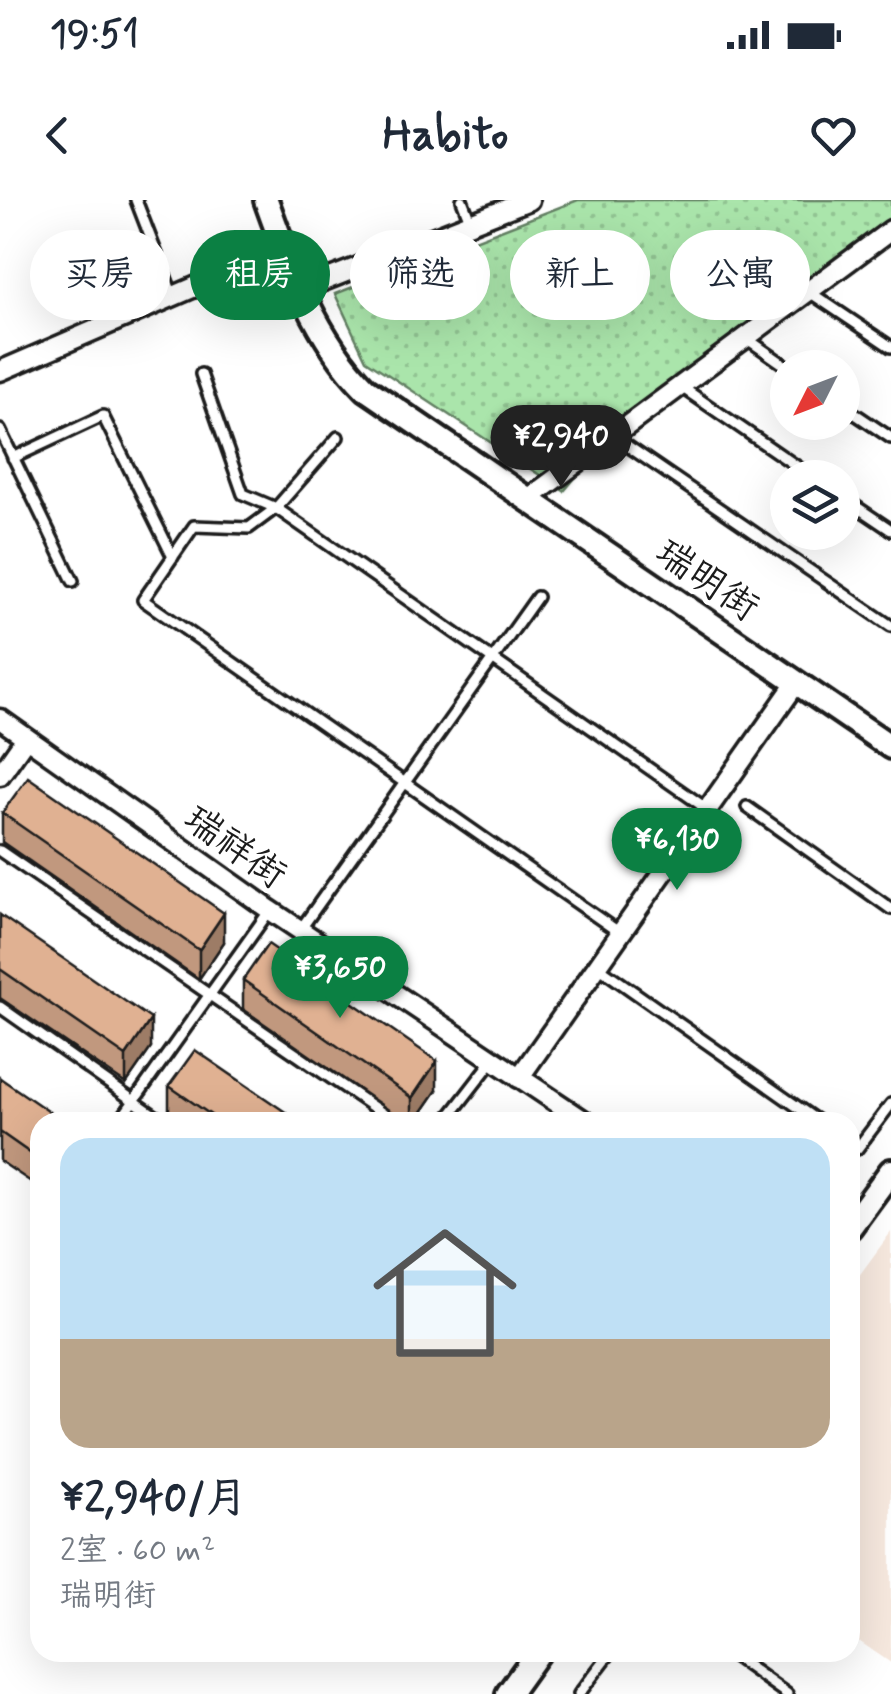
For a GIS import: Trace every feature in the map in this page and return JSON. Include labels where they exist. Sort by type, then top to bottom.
[{"type":"street","name":"瑞明街","points":[[266,200],[276,230]]},
{"type":"street","points":[[330,278],[528,200]]},
{"type":"street","points":[[810,291],[889,234]]},
{"type":"street","points":[[0,371],[190,289]]},
{"type":"street","name":"瑞明街","points":[[317,320],[343,366],[366,389],[891,745]]},
{"type":"street","points":[[528,499],[770,320]]},
{"type":"street","points":[[519,1078],[797,682]]},
{"type":"street","name":"瑞祥街","points":[[0,719],[270,910],[571,1112]]},
{"type":"street","points":[[0,775],[26,738]]},
{"type":"street","points":[[860,1213],[891,1170]]},
{"type":"street","points":[[508,1694],[531,1662]]},
{"type":"lane","points":[[136,200],[173,296]]},
{"type":"lane","points":[[462,200],[471,222]]},
{"type":"lane","points":[[810,293],[891,347]]},
{"type":"lane","points":[[746,338],[770,355]]},
{"type":"lane","points":[[200,374],[244,494],[276,508],[707,809]]},
{"type":"lane","points":[[680,386],[788,460]]},
{"type":"lane","points":[[13,458],[102,416],[173,556]]},
{"type":"lane","points":[[860,416],[891,438]]},
{"type":"lane","points":[[0,430],[74,581]]},
{"type":"lane","points":[[612,436],[891,626]]},
{"type":"lane","points":[[338,437],[276,508],[250,528],[194,526],[143,600],[620,934]]},
{"type":"lane","points":[[860,509],[891,530]]},
{"type":"lane","points":[[300,930],[537,597]]},
{"type":"lane","points":[[747,807],[891,910]]},
{"type":"lane","points":[[0,851],[380,1112]]},
{"type":"lane","points":[[126,1112],[270,910]]},
{"type":"lane","points":[[597,966],[805,1112]]},
{"type":"lane","points":[[0,1007],[150,1112]]},
{"type":"lane","points":[[453,1112],[493,1060]]},
{"type":"lane","points":[[860,1146],[891,1104]]},
{"type":"lane","points":[[579,1694],[603,1662]]},
{"type":"lane","points":[[742,1662],[787,1694]]},
{"type":"shaded area","points":[[891,1232],[891,1663],[860,1642],[860,1274]]},
{"type":"green space","points":[[578,200],[891,200],[891,233],[810,291],[810,230],[670,230],[670,320],[769,320],[618,427],[564,491],[366,360],[335,294],[350,288],[350,320],[490,320],[490,234]]},
{"type":"building","points":[[28,777],[224,913],[199,950],[2,813]]},
{"type":"building","points":[[0,915],[151,1019],[126,1056],[0,969]]},
{"type":"building","points":[[268,944],[437,1061],[412,1098],[243,980]]},
{"type":"building","points":[[195,1050],[285,1112],[207,1112],[169,1086]]},
{"type":"building","points":[[0,1078],[49,1112],[30,1112],[30,1153],[0,1132]]}]
